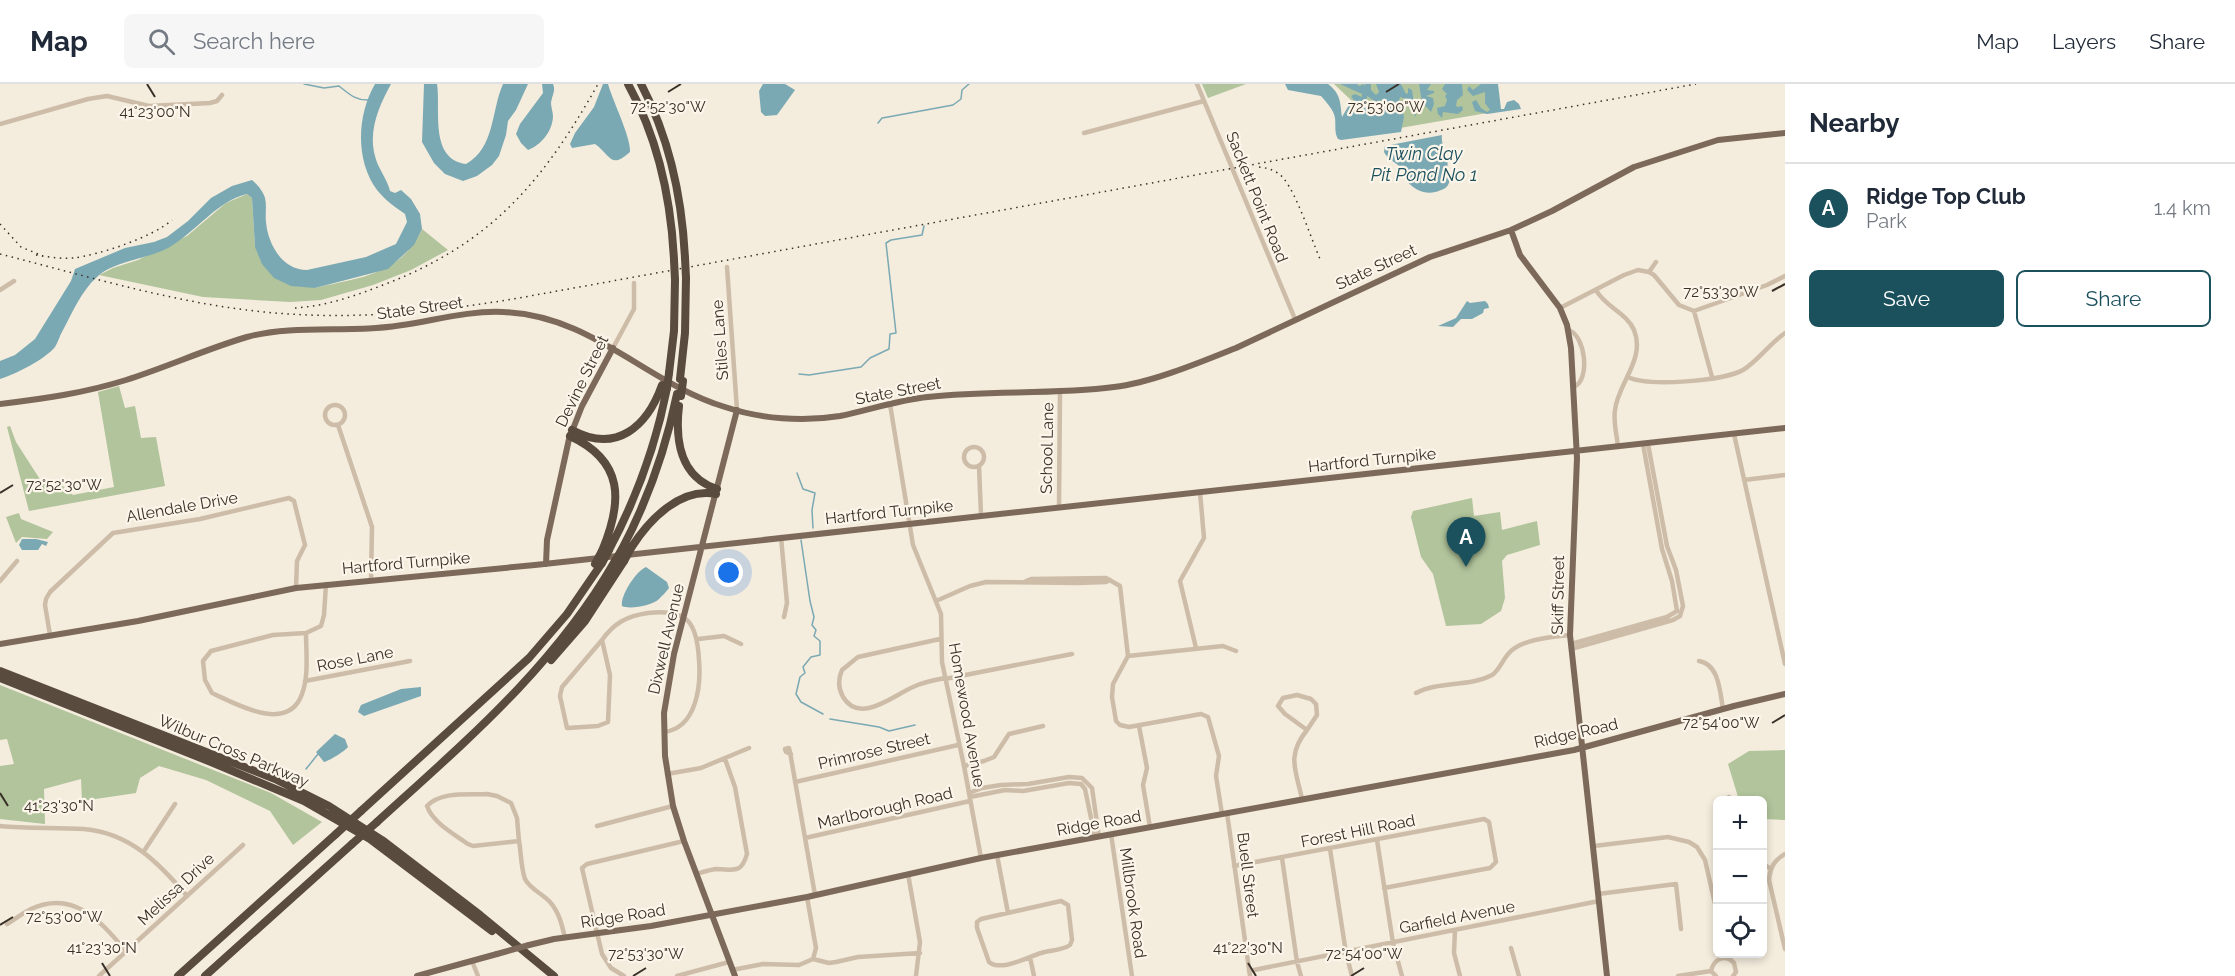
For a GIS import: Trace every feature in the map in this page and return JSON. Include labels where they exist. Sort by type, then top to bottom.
[{"type":"highway","points":[[178,976],[516,672],[549,637],[575,603],[630,506],[659,425],[664,386],[672,352],[675,280],[669,209],[657,155],[645,119],[628,84]]},
{"type":"highway","points":[[640,84],[658,122],[670,158],[686,258],[683,353],[677,432],[682,455],[689,468],[698,479],[717,491]]},
{"type":"highway","points":[[571,433],[602,440],[621,436],[632,430],[644,417],[664,386]]},
{"type":"highway","points":[[205,976],[478,731],[532,676],[545,667],[579,630],[603,595],[627,548],[654,478],[679,395]]},
{"type":"highway","points":[[571,433],[598,452],[612,474],[614,508],[605,551]]},
{"type":"highway","points":[[627,548],[671,505],[697,494],[717,491]]},
{"type":"highway","name":"Wilbur Cross Parkway","points":[[0,671],[275,779],[329,806],[382,840],[480,915],[554,976]]},
{"type":"highway","name":"Wilbur Cross Parkway","points":[[0,678],[304,801],[370,839],[480,922],[546,976]]},
{"type":"main road","name":"State Street","points":[[0,404],[75,393],[126,380],[251,336],[306,330],[377,328],[490,311],[521,313],[560,322],[583,331],[712,403],[783,418],[813,419],[843,415],[890,404],[954,394],[1114,387],[1209,358],[1430,256],[1511,230],[1634,167],[1718,140],[1785,133]]},
{"type":"main road","name":"Skiff Street","points":[[1511,230],[1520,255],[1560,308],[1569,330],[1577,451],[1570,635],[1607,976]]},
{"type":"main road","name":"Devine Street","points":[[546,564],[545,554],[549,530],[571,433],[582,406],[613,348]]},
{"type":"main road","name":"Dixwell Avenue","points":[[734,973],[673,806],[667,774],[664,732],[669,676],[737,410]]},
{"type":"main road","name":"Hartford Turnpike","points":[[0,644],[138,621],[296,588],[326,584],[546,564],[1646,444],[1784,426]]},
{"type":"main road","name":"Ridge Road","points":[[417,976],[432,974],[529,945],[711,915],[807,897],[981,858],[1581,748],[1785,694]]},
{"type":"street","name":"Sackett Point Road","points":[[1197,84],[1295,319]]},
{"type":"street","points":[[0,124],[88,99],[107,96],[149,106],[210,103],[217,101],[222,95]]},
{"type":"street","points":[[1084,134],[1204,101]]},
{"type":"street","points":[[1649,272],[1656,262]]},
{"type":"street","name":"Stiles Lane","points":[[727,267],[737,410]]},
{"type":"street","points":[[1560,308],[1634,271],[1649,272],[1660,280],[1679,304],[1694,311],[1767,285],[1785,276]]},
{"type":"street","points":[[0,290],[14,281]]},
{"type":"street","name":"Devine Street","points":[[613,348],[634,309],[634,283]]},
{"type":"street","points":[[1596,290],[1601,297],[1627,318],[1636,333],[1636,355],[1615,409],[1618,447]]},
{"type":"street","points":[[1694,311],[1712,377]]},
{"type":"street","points":[[1569,330],[1578,338],[1582,351],[1582,376],[1579,384],[1574,387]]},
{"type":"street","points":[[1628,377],[1659,383],[1730,375],[1743,369],[1785,333]]},
{"type":"street","name":"School Lane","points":[[1059,507],[1060,390]]},
{"type":"street","name":"Homewood Avenue","points":[[890,404],[916,558],[936,601],[941,621],[940,639],[945,678],[981,858]]},
{"type":"street","points":[[332,405],[342,407],[345,413],[344,420],[338,425],[328,423],[325,418],[326,408],[332,405]]},
{"type":"street","points":[[338,425],[372,527],[371,580]]},
{"type":"street","points":[[1734,434],[1783,643],[1785,664]]},
{"type":"street","points":[[1646,444],[1665,531],[1666,553]]},
{"type":"street","points":[[1571,647],[1673,620],[1683,606],[1679,582],[1658,533],[1646,444]]},
{"type":"street","points":[[979,466],[972,468],[966,464],[964,454],[968,448],[978,447],[983,452],[984,458],[979,466],[981,515]]},
{"type":"street","points":[[1744,480],[1785,475]]},
{"type":"street","points":[[1196,648],[1180,580],[1204,538],[1200,492]]},
{"type":"street","name":"Allendale Drive","points":[[50,635],[45,605],[50,592],[113,532],[200,519],[289,498],[294,501],[304,545],[303,552],[297,561],[296,588]]},
{"type":"street","points":[[1658,533],[1665,531]]},
{"type":"street","points":[[780,537],[787,603],[784,617]]},
{"type":"street","points":[[0,582],[17,561]]},
{"type":"street","points":[[936,601],[978,583],[1026,581],[1032,584],[1078,583],[1110,580],[1117,583],[1121,591],[1128,656],[1113,684],[1115,718],[1124,727],[1139,726],[1147,768],[1143,785],[1150,827]]},
{"type":"street","points":[[306,633],[305,681],[298,702],[288,712],[267,715],[212,693],[205,680],[203,661],[211,651],[273,635],[306,633],[321,626],[326,584]]},
{"type":"street","points":[[602,640],[610,675],[608,722],[598,726],[567,728],[560,696],[562,687],[602,640],[614,626],[630,617],[661,612],[684,617],[692,625],[698,639],[700,679],[698,696],[693,708],[680,725],[664,732]]},
{"type":"street","points":[[1416,693],[1425,688],[1494,674],[1511,651],[1523,644],[1570,635]]},
{"type":"street","points":[[698,639],[724,636],[741,644]]},
{"type":"street","points":[[940,639],[858,657],[842,670],[839,687],[841,694],[849,703],[858,708],[869,708],[880,705],[914,686],[1072,654]]},
{"type":"street","points":[[1128,656],[1223,646],[1236,651]]},
{"type":"street","name":"Rose Lane","points":[[305,681],[410,661]]},
{"type":"street","points":[[1700,661],[1709,664],[1714,671],[1723,709]]},
{"type":"street","points":[[1302,799],[1294,756],[1297,743],[1307,730],[1317,715],[1317,708],[1314,701],[1300,695],[1282,699],[1278,704],[1279,709],[1307,730]]},
{"type":"street","name":"Buell Street","points":[[1139,726],[1201,714],[1209,717],[1218,756],[1216,776],[1234,866],[1249,974]]},
{"type":"street","points":[[964,766],[994,757],[1009,734],[1043,726]]},
{"type":"street","name":"Primrose Street","points":[[795,782],[958,745]]},
{"type":"street","points":[[667,774],[701,768],[749,748]]},
{"type":"street","points":[[790,754],[815,895]]},
{"type":"street","points":[[696,874],[707,870],[738,869],[744,864],[747,854],[735,787],[726,759]]},
{"type":"street","name":"Marlborough Road","points":[[805,838],[970,797],[1005,790],[1028,791],[1069,783],[1085,783],[1092,788],[1097,837]]},
{"type":"street","points":[[519,840],[473,846],[430,814],[427,806],[444,797],[457,795],[487,794],[507,800],[514,807],[525,878],[555,908],[565,938]]},
{"type":"street","points":[[144,851],[175,804]]},
{"type":"street","points":[[597,826],[673,806]]},
{"type":"street","name":"Forest Hill Road","points":[[1234,866],[1487,819],[1489,822],[1495,865],[1490,868],[1384,888]]},
{"type":"street","points":[[0,826],[86,829],[115,836],[144,851],[187,896]]},
{"type":"street","name":"Millbrook Road","points":[[1111,834],[1132,976]]},
{"type":"street","points":[[1593,846],[1668,837],[1685,839],[1701,853],[1709,872],[1715,904]]},
{"type":"street","points":[[1377,840],[1393,943],[1402,976]]},
{"type":"street","points":[[624,976],[612,968],[602,954],[582,868],[587,864],[684,841]]},
{"type":"street","name":"Melissa Drive","points":[[99,976],[243,844]]},
{"type":"street","points":[[1330,849],[1346,953],[1352,976]]},
{"type":"street","points":[[1785,854],[1778,858],[1771,869],[1769,880],[1783,928],[1785,949]]},
{"type":"street","points":[[997,855],[1008,913]]},
{"type":"street","points":[[1282,858],[1300,976]]},
{"type":"street","points":[[1767,866],[1771,869]]},
{"type":"street","points":[[1709,872],[1713,871]]},
{"type":"street","points":[[908,874],[920,942],[916,976]]},
{"type":"street","name":"Garfield Avenue","points":[[1249,974],[1599,897],[1676,884],[1681,929]]},
{"type":"street","points":[[807,897],[816,948],[813,959]]},
{"type":"street","points":[[1060,901],[1068,904],[1072,940],[1070,945],[1030,957],[993,966],[989,962],[976,928],[977,922],[981,919],[1060,901]]},
{"type":"street","points":[[7,924],[32,909],[53,904],[69,904],[85,910],[101,922],[126,951]]},
{"type":"street","points":[[1455,930],[1454,953],[1460,976]]},
{"type":"street","points":[[1511,948],[1519,976]]},
{"type":"street","points":[[734,973],[763,964],[800,966],[813,959],[836,962],[858,957],[920,953]]},
{"type":"street","points":[[1030,957],[1034,976]]},
{"type":"street","points":[[1712,971],[1719,959],[1727,957],[1736,967],[1733,976]]},
{"type":"street","points":[[472,961],[478,976]]},
{"type":"street","points":[[677,976],[729,962]]},
{"type":"street","points":[[1678,976],[1712,971]]},
{"type":"street","points":[[1712,971],[1716,976]]},
{"type":"green space","points":[[1202,84],[1246,84],[1208,98]]},
{"type":"green space","points":[[1334,84],[1493,84],[1499,111],[1394,129],[1389,108],[1353,102]]},
{"type":"green space","points":[[247,194],[252,198],[255,247],[315,288],[363,277],[390,265],[413,245],[422,229],[448,250],[411,270],[373,285],[321,300],[290,302],[203,297],[99,275],[138,260],[187,236],[226,203]]},
{"type":"green space","points":[[119,386],[125,408],[135,406],[141,438],[156,437],[165,486],[29,511],[7,427],[10,426],[16,442],[43,484],[57,481],[73,495],[114,487],[98,392]]},
{"type":"green space","points":[[1472,498],[1474,516],[1500,512],[1502,530],[1537,521],[1540,545],[1507,555],[1502,561],[1505,598],[1501,611],[1481,624],[1446,626],[1433,574],[1421,557],[1411,517],[1413,511]]},
{"type":"green space","points":[[19,513],[21,519],[53,532],[47,539],[22,537],[16,543],[6,517]]},
{"type":"green space","points":[[0,685],[271,793],[322,822],[293,845],[270,811],[206,780],[159,766],[140,778],[136,793],[82,801],[81,779],[44,789],[45,824],[0,819],[0,766],[14,764],[7,739],[0,740]]},
{"type":"green space","points":[[1785,750],[1785,820],[1767,819],[1767,796],[1738,796],[1728,764],[1749,751]]},
{"type":"water","points":[[375,84],[391,84],[382,101],[374,128],[373,147],[376,161],[390,191],[395,193],[401,190],[411,199],[420,214],[422,229],[414,245],[388,269],[315,288],[291,286],[274,278],[262,264],[255,247],[252,198],[247,194],[236,197],[168,248],[112,267],[104,272],[82,295],[55,347],[29,366],[0,379],[0,361],[15,355],[35,339],[71,281],[75,269],[125,248],[167,237],[188,221],[211,198],[232,186],[252,180],[260,188],[265,198],[267,230],[273,247],[284,261],[298,269],[307,270],[366,257],[396,244],[407,222],[405,214],[377,190],[365,165],[362,151],[362,123],[369,96]]},
{"type":"water","points":[[424,84],[437,84],[439,132],[446,153],[454,160],[466,164],[482,149],[487,139],[503,84],[528,84],[516,110],[508,121],[499,156],[492,165],[477,176],[463,181],[445,174],[434,163],[422,142]]},
{"type":"water","points":[[542,84],[553,84],[554,86],[551,103],[552,123],[545,137],[528,150],[516,134],[520,124],[543,93]]},
{"type":"water","points":[[603,84],[608,84],[630,146],[630,152],[618,160],[611,159],[595,144],[572,148],[570,144],[594,107]]},
{"type":"water","points":[[763,84],[785,84],[795,90],[777,115],[765,116],[761,112],[759,91]]},
{"type":"water","points":[[1285,84],[1328,84],[1338,95],[1342,117],[1349,105],[1385,109],[1383,100],[1376,102],[1367,96],[1367,104],[1362,106],[1351,96],[1355,94],[1362,97],[1362,94],[1340,84],[1359,86],[1364,84],[1365,87],[1365,84],[1371,84],[1371,90],[1376,95],[1379,92],[1376,84],[1401,84],[1406,94],[1408,88],[1412,90],[1416,117],[1410,109],[1409,100],[1400,97],[1404,117],[1401,132],[1341,140],[1336,134],[1333,112],[1321,96],[1288,90]]},
{"type":"water","points":[[1419,84],[1431,84],[1427,90],[1434,91],[1426,96],[1433,98],[1434,104],[1431,112],[1422,102]]},
{"type":"water","points":[[1445,84],[1462,84],[1463,95],[1457,100],[1456,106],[1462,106],[1463,110],[1458,114],[1443,112],[1442,118],[1437,108],[1445,106],[1447,100],[1445,96],[1447,94],[1442,89]]},
{"type":"water","points":[[1481,84],[1498,84],[1501,109],[1504,109],[1507,102],[1514,100],[1521,109],[1487,114],[1475,111],[1472,102],[1476,100],[1481,108],[1487,112],[1490,110],[1485,103],[1485,92],[1473,96],[1467,90],[1469,86],[1473,90]]},
{"type":"water","name":"Twin Clay Pit Pond No 1","points":[[1442,135],[1448,163],[1445,174],[1450,180],[1446,188],[1436,192],[1427,193],[1414,188],[1407,181],[1401,168],[1384,152],[1385,146]]},
{"type":"water","points":[[1467,301],[1470,303],[1485,301],[1489,308],[1484,309],[1483,313],[1472,319],[1461,319],[1453,327],[1438,326],[1456,318]]},
{"type":"water","points":[[22,539],[48,542],[46,546],[42,544],[38,550],[22,550],[19,545]]},
{"type":"water","points":[[646,567],[667,582],[669,588],[652,603],[636,607],[622,606],[630,584]]},
{"type":"water","points":[[421,687],[421,696],[364,716],[358,712],[361,705],[401,689]]},
{"type":"water","points":[[335,734],[345,739],[348,747],[337,756],[324,762],[316,752]]},
{"type":"waterway","points":[[304,84],[324,88],[339,86],[357,98],[370,100]]},
{"type":"waterway","points":[[878,123],[882,118],[953,105],[961,99],[962,90],[969,84]]},
{"type":"waterway","points":[[799,374],[809,375],[861,367],[870,358],[889,349],[890,334],[896,333],[886,243],[891,240],[922,235],[924,226]]},
{"type":"waterway","points":[[797,473],[803,489],[815,493],[812,510],[813,528]]},
{"type":"waterway","points":[[801,540],[814,617],[812,625],[816,630],[814,636],[820,641],[820,655],[811,657],[803,667],[805,673],[800,677],[796,694],[801,702],[823,714]]},
{"type":"waterway","points":[[830,719],[879,727],[889,731],[915,725]]},
{"type":"waterway","points":[[306,769],[318,754]]},
{"type":"railway","points":[[295,308],[340,300],[383,285],[421,269],[484,229],[534,180],[556,151],[598,84]]},
{"type":"railway","points":[[0,254],[149,292],[239,309],[309,315],[414,312],[519,298],[1696,84]]},
{"type":"railway","points":[[1259,167],[1276,172],[1289,186],[1320,259]]},
{"type":"railway","points":[[36,255],[68,258],[97,253],[139,239],[172,220]]},
{"type":"railway","points":[[0,224],[21,247],[43,256]]},
{"type":"place","name":"Ridge Top Club","points":[[1466,567]]}]
